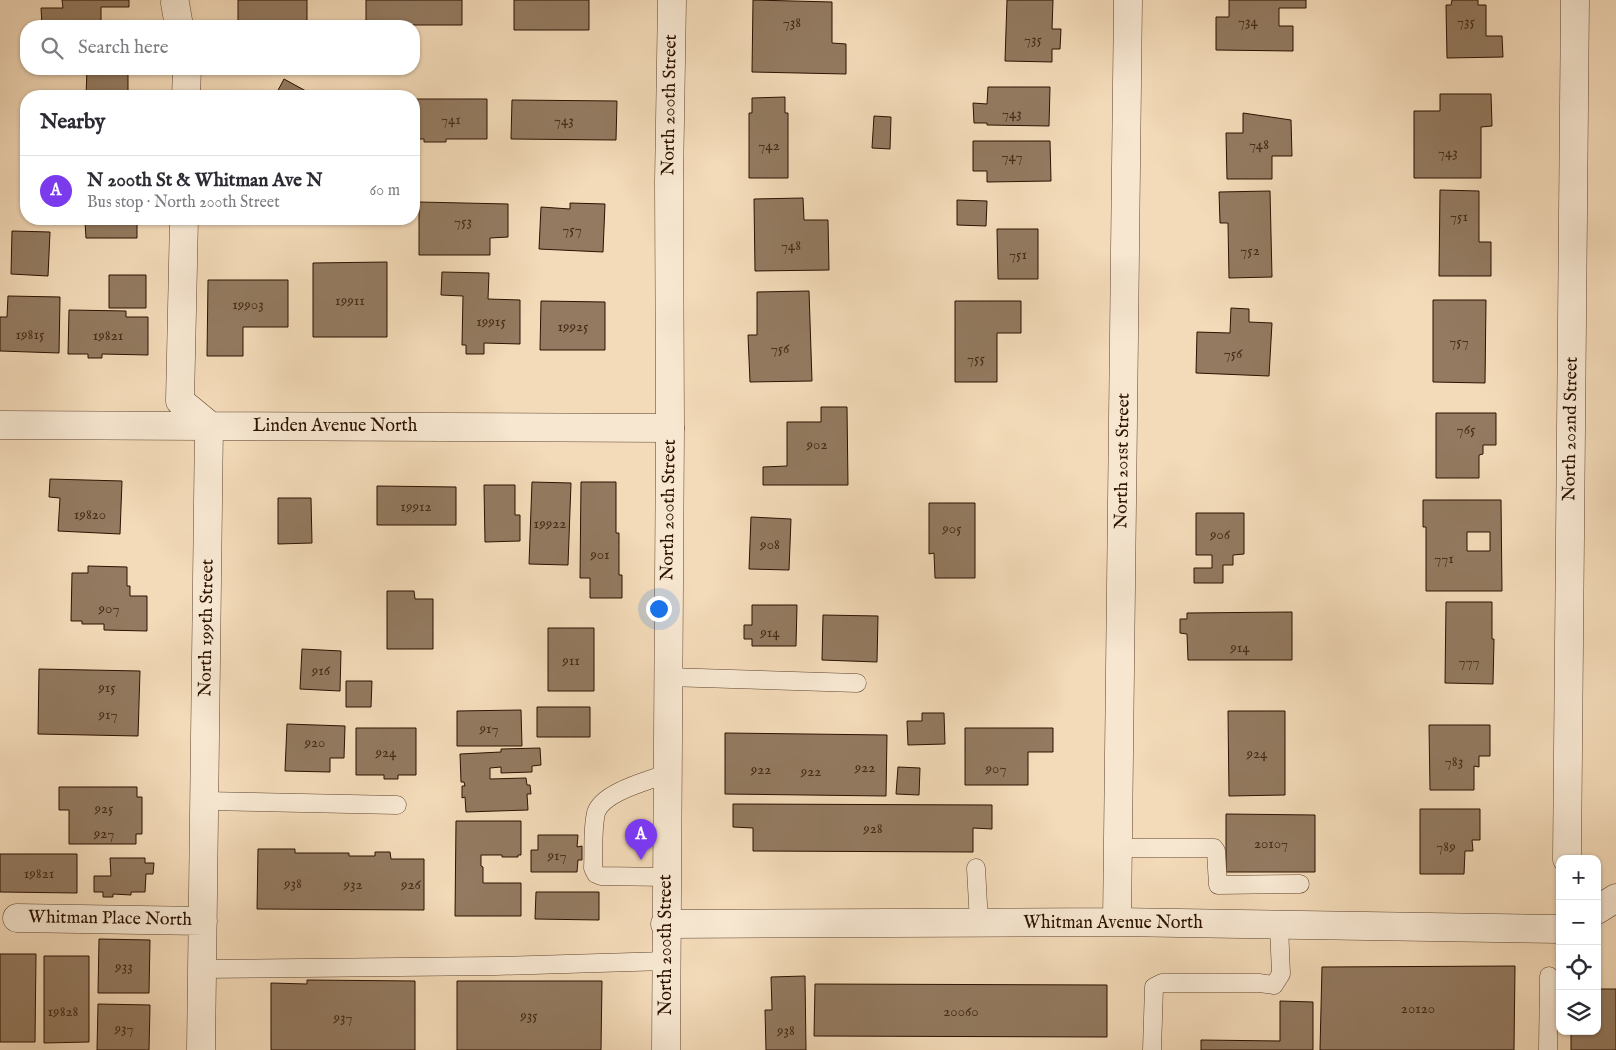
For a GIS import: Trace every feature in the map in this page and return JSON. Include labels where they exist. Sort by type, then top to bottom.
[{"type":"street","name":"North 200th Street","points":[[666,1050],[665,924],[670,428],[669,182],[672,0]]},
{"type":"street","name":"North 201st Street","points":[[1117,922],[1128,0]]},
{"type":"street","name":"North 202nd Street","points":[[1567,855],[1575,0]]},
{"type":"street","points":[[186,90],[187,75]]},
{"type":"street","points":[[184,225],[180,401],[209,425]]},
{"type":"street","name":"Linden Avenue North","points":[[0,425],[670,428]]},
{"type":"street","name":"North 199th Street","points":[[201,1050],[209,425]]},
{"type":"street","points":[[1601,907],[1616,898]]},
{"type":"street","name":"Whitman Place North","points":[[17,918],[203,921]]},
{"type":"street","name":"Whitman Avenue North","points":[[665,924],[1117,922],[1556,929]]},
{"type":"lane","points":[[667,677],[857,683]]},
{"type":"lane","points":[[666,774],[617,792],[599,807],[594,826],[593,868],[596,874],[601,876],[666,877]]},
{"type":"lane","points":[[204,800],[397,804]]},
{"type":"lane","points":[[1118,848],[1214,848],[1216,851],[1218,885],[1300,884]]},
{"type":"lane","points":[[976,868],[979,923]]},
{"type":"lane","points":[[1152,1050],[1154,987],[1162,983],[1259,983],[1274,985],[1281,974],[1279,925]]},
{"type":"lane","points":[[202,969],[496,966],[666,961]]},
{"type":"lane","points":[[1548,1050],[1549,976]]},
{"type":"building","points":[[62,0],[129,0],[129,7],[101,7],[101,20],[42,20],[41,8],[63,8]]},
{"type":"building","points":[[238,0],[307,0],[307,20],[238,20]]},
{"type":"building","points":[[366,0],[462,0],[462,25],[420,25],[420,20],[366,20]]},
{"type":"building","points":[[514,0],[589,0],[589,30],[514,30]]},
{"type":"building","points":[[753,0],[832,2],[832,43],[846,44],[846,74],[752,72]]},
{"type":"building","points":[[1007,0],[1053,0],[1052,29],[1061,29],[1060,49],[1052,49],[1052,62],[1005,61]]},
{"type":"building","points":[[1229,0],[1306,0],[1306,8],[1279,8],[1279,26],[1293,26],[1293,51],[1216,50],[1216,17],[1229,17]]},
{"type":"building","points":[[1452,0],[1478,0],[1478,5],[1486,5],[1486,36],[1502,36],[1503,57],[1447,58],[1446,5],[1451,5]]},
{"type":"building","points":[[87,75],[128,75],[128,90],[86,90]]},
{"type":"building","points":[[284,79],[304,90],[278,90]]},
{"type":"building","points":[[988,87],[1050,87],[1049,126],[974,123],[973,103],[987,104]]},
{"type":"building","points":[[1440,94],[1491,94],[1492,126],[1481,127],[1481,178],[1414,178],[1414,111],[1440,111]]},
{"type":"building","points":[[785,97],[785,113],[788,113],[788,178],[749,178],[749,113],[752,113],[752,98]]},
{"type":"building","points":[[420,99],[487,99],[487,139],[446,139],[446,142],[424,142],[424,139],[420,139]]},
{"type":"building","points":[[512,100],[617,101],[616,140],[511,139]]},
{"type":"building","points":[[1243,113],[1291,120],[1292,156],[1272,156],[1272,179],[1227,179],[1226,133],[1243,133]]},
{"type":"building","points":[[874,116],[891,117],[890,149],[872,148]]},
{"type":"building","points":[[973,141],[1050,141],[1051,181],[987,182],[987,171],[973,171]]},
{"type":"building","points":[[1440,190],[1479,191],[1479,242],[1491,242],[1491,276],[1439,276]]},
{"type":"building","points":[[1270,191],[1272,277],[1229,278],[1228,223],[1220,223],[1219,192]]},
{"type":"building","points":[[803,198],[804,220],[828,220],[829,270],[755,271],[754,199]]},
{"type":"building","points":[[957,200],[987,201],[986,226],[957,225]]},
{"type":"building","points":[[420,202],[508,204],[508,237],[490,238],[490,255],[419,255]]},
{"type":"building","points":[[570,203],[605,204],[603,252],[539,249],[541,207],[570,209]]},
{"type":"building","points":[[85,225],[137,225],[137,238],[86,238]]},
{"type":"building","points":[[997,229],[1038,229],[1038,279],[998,279]]},
{"type":"building","points":[[12,231],[50,232],[48,276],[11,274]]},
{"type":"building","points":[[387,262],[387,337],[313,337],[313,263]]},
{"type":"building","points":[[442,272],[489,273],[488,299],[520,300],[520,344],[484,343],[484,354],[466,354],[466,345],[462,345],[463,296],[441,295]]},
{"type":"building","points":[[109,275],[146,275],[146,308],[109,308]]},
{"type":"building","points":[[208,280],[288,280],[288,327],[243,327],[243,356],[207,356]]},
{"type":"building","points":[[809,291],[812,381],[750,382],[748,335],[757,335],[757,292]]},
{"type":"building","points":[[8,296],[60,297],[59,353],[0,351],[0,317],[7,317]]},
{"type":"building","points":[[1433,300],[1486,300],[1485,383],[1433,382]]},
{"type":"building","points":[[541,301],[605,302],[605,350],[540,350]]},
{"type":"building","points":[[955,301],[1021,301],[1021,333],[997,333],[997,382],[955,382]]},
{"type":"building","points":[[1231,308],[1249,309],[1249,322],[1272,323],[1269,376],[1196,373],[1197,332],[1230,333]]},
{"type":"building","points":[[69,310],[126,311],[126,317],[148,317],[148,355],[102,354],[102,358],[88,358],[88,354],[68,354]]},
{"type":"building","points":[[821,407],[847,407],[848,485],[763,485],[763,467],[787,466],[787,422],[821,422]]},
{"type":"building","points":[[1436,413],[1496,413],[1496,445],[1483,445],[1483,454],[1479,455],[1479,478],[1436,478]]},
{"type":"building","points":[[50,479],[122,481],[120,534],[58,531],[60,498],[49,497]]},
{"type":"building","points":[[532,482],[571,483],[568,565],[529,564]]},
{"type":"building","points":[[581,482],[616,482],[616,533],[619,533],[619,575],[622,575],[622,598],[590,598],[590,578],[580,578]]},
{"type":"building","points":[[484,485],[515,485],[515,515],[520,515],[520,541],[485,542]]},
{"type":"building","points":[[377,486],[456,487],[456,525],[377,525]]},
{"type":"building","points":[[278,498],[311,498],[312,543],[278,544]]},
{"type":"building","points":[[1423,500],[1501,500],[1502,591],[1426,591],[1426,527],[1423,527]],"holes":[[[1467,532],[1490,532],[1490,551],[1467,551]]]},
{"type":"building","points":[[929,503],[975,503],[975,578],[935,578],[934,553],[929,554]]},
{"type":"building","points":[[1196,513],[1244,513],[1244,554],[1233,555],[1233,565],[1223,565],[1223,583],[1194,583],[1194,568],[1212,568],[1212,555],[1196,555]]},
{"type":"building","points":[[751,517],[791,519],[789,570],[749,569]]},
{"type":"building","points":[[88,566],[127,567],[127,586],[130,586],[130,596],[147,596],[147,631],[104,630],[104,624],[82,624],[82,621],[71,621],[72,573],[88,573]]},
{"type":"building","points":[[387,591],[414,591],[415,599],[433,599],[433,649],[387,649]]},
{"type":"building","points":[[1446,602],[1492,602],[1492,639],[1494,639],[1493,684],[1445,683]]},
{"type":"building","points":[[752,605],[797,605],[796,646],[752,646],[752,639],[744,639],[744,625],[752,625]]},
{"type":"building","points":[[1292,612],[1292,660],[1188,660],[1187,634],[1180,633],[1180,619],[1187,619],[1187,613]]},
{"type":"building","points":[[823,615],[878,616],[877,662],[822,660]]},
{"type":"building","points":[[548,628],[594,628],[594,691],[548,691]]},
{"type":"building","points":[[302,649],[341,651],[340,691],[300,689]]},
{"type":"building","points":[[39,669],[140,671],[138,736],[38,734]]},
{"type":"building","points":[[346,681],[372,681],[371,707],[346,707]]},
{"type":"building","points":[[537,707],[590,707],[590,737],[537,737]]},
{"type":"building","points":[[521,710],[522,746],[457,746],[457,711]]},
{"type":"building","points":[[1228,711],[1285,711],[1285,795],[1229,796]]},
{"type":"building","points":[[922,713],[944,713],[945,744],[908,745],[907,721],[922,721]]},
{"type":"building","points":[[287,724],[345,726],[344,758],[330,758],[330,772],[285,771]]},
{"type":"building","points":[[1429,725],[1490,725],[1490,756],[1479,756],[1479,767],[1474,766],[1474,790],[1430,790]]},
{"type":"building","points":[[356,728],[416,728],[416,775],[398,775],[398,779],[384,779],[384,775],[356,775]]},
{"type":"building","points":[[965,728],[1053,728],[1053,752],[1028,752],[1028,785],[965,785]]},
{"type":"building","points":[[725,733],[887,735],[886,796],[725,794]]},
{"type":"building","points":[[540,748],[541,765],[532,766],[532,772],[501,773],[501,767],[490,768],[490,779],[526,778],[527,785],[530,785],[531,794],[527,794],[528,810],[466,812],[465,797],[462,798],[462,786],[465,786],[464,782],[461,782],[460,754],[501,752],[501,749]]},
{"type":"building","points":[[898,767],[920,768],[919,795],[896,794]]},
{"type":"building","points":[[59,787],[137,787],[137,797],[142,797],[142,834],[136,834],[136,844],[69,844],[69,810],[59,810]]},
{"type":"building","points":[[733,804],[992,805],[992,829],[973,828],[973,852],[753,851],[753,828],[733,827]]},
{"type":"building","points":[[1420,809],[1480,809],[1480,840],[1472,840],[1473,851],[1465,851],[1464,874],[1420,874]]},
{"type":"building","points":[[1226,814],[1315,815],[1315,872],[1226,872]]},
{"type":"building","points":[[456,821],[521,821],[521,855],[518,855],[518,857],[502,857],[502,855],[481,855],[481,866],[483,867],[483,883],[521,883],[521,916],[455,916]]},
{"type":"building","points":[[538,835],[578,835],[577,847],[582,846],[582,860],[578,860],[577,872],[531,872],[531,850],[538,850]]},
{"type":"building","points":[[258,849],[295,849],[295,853],[349,853],[349,856],[375,856],[375,852],[390,852],[391,859],[424,859],[424,910],[257,909]]},
{"type":"building","points":[[0,854],[77,854],[77,893],[0,892]]},
{"type":"building","points":[[110,858],[145,858],[145,863],[154,863],[153,874],[146,874],[145,892],[131,892],[131,895],[113,894],[113,897],[103,897],[103,892],[94,892],[94,876],[111,876]]},
{"type":"building","points":[[536,892],[599,892],[599,920],[535,919]]},
{"type":"building","points":[[99,939],[150,940],[149,993],[98,993]]},
{"type":"building","points":[[0,954],[36,954],[35,1042],[0,1042]]},
{"type":"building","points":[[44,956],[89,956],[89,1042],[44,1043]]},
{"type":"building","points":[[1515,966],[1514,1050],[1320,1050],[1322,967]]},
{"type":"building","points":[[805,976],[806,1050],[766,1050],[765,1010],[772,1010],[771,977]]},
{"type":"building","points":[[307,980],[415,981],[415,1050],[271,1050],[271,983],[307,984]]},
{"type":"building","points":[[457,981],[602,981],[601,1050],[457,1050]]},
{"type":"building","points":[[815,984],[1107,985],[1107,1037],[814,1036]]},
{"type":"building","points":[[1601,989],[1616,989],[1616,1050],[1571,1050],[1571,1035],[1601,1035]]},
{"type":"building","points":[[1280,1001],[1313,1002],[1313,1050],[1201,1050],[1201,1040],[1280,1041]]},
{"type":"building","points":[[98,1004],[150,1005],[149,1050],[97,1050]]},
{"type":"place","name":"N 200th St & Whitman Ave N","points":[[641,860]]}]
